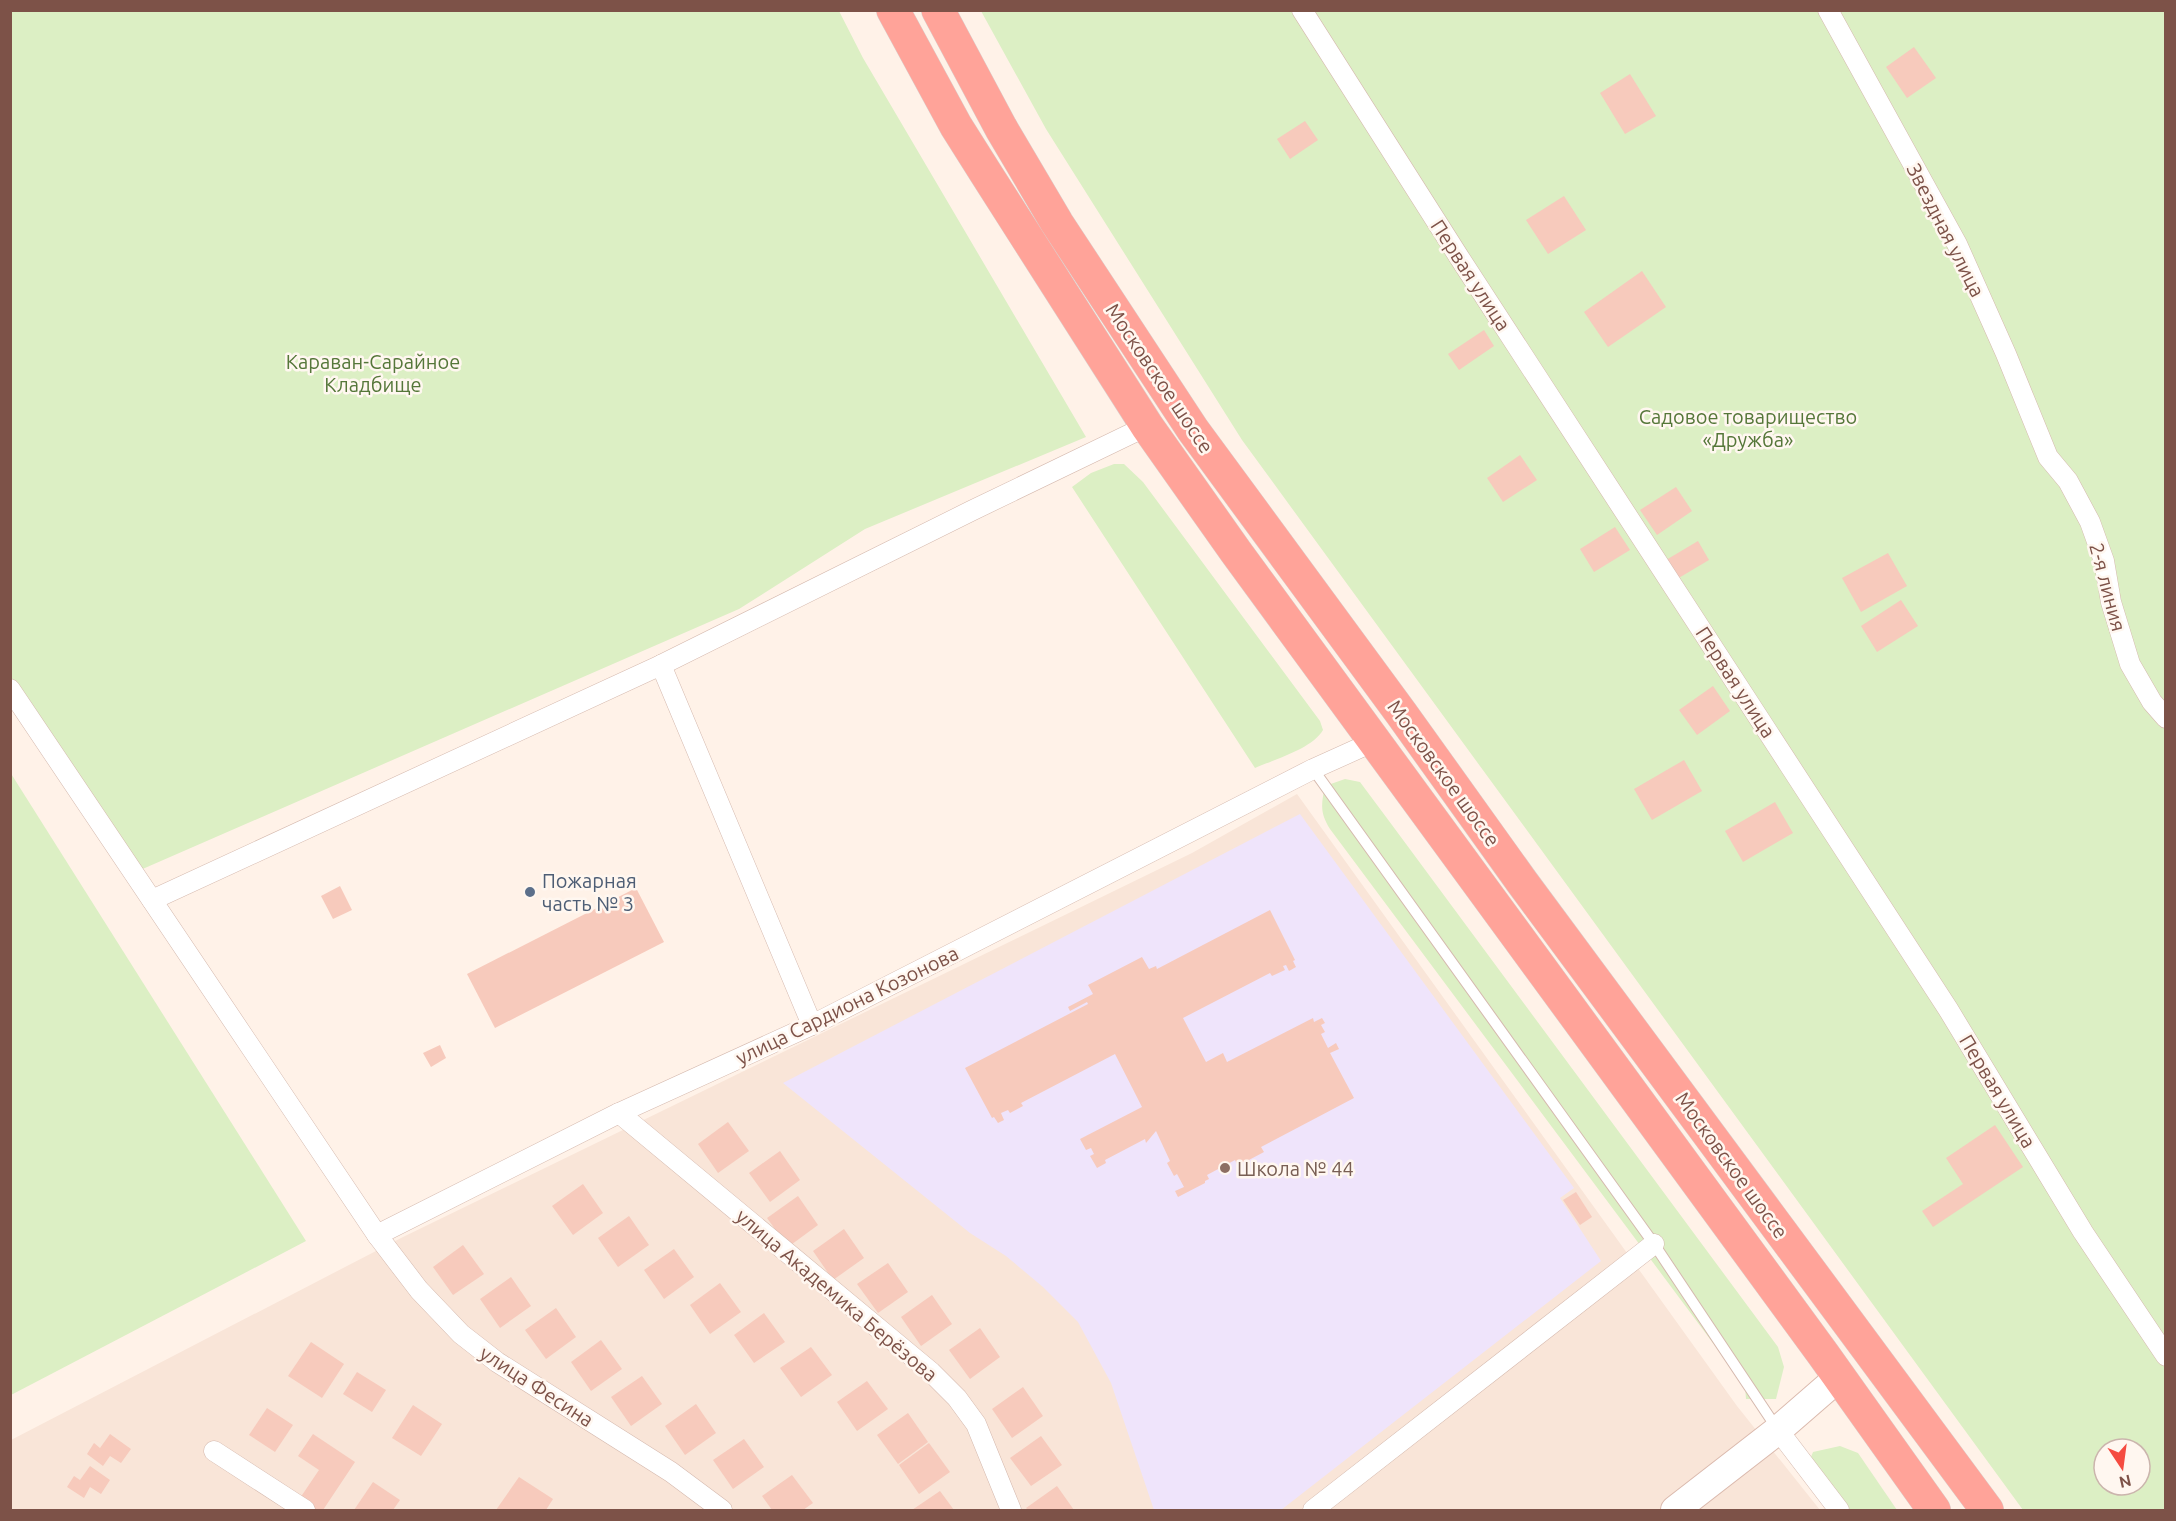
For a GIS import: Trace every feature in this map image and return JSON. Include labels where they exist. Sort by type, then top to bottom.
[{"type":"highway","name":"Московское шоссе","points":[[893,10],[956,126],[1147,426],[1236,552],[1934,1510]]},
{"type":"highway","name":"Московское шоссе","points":[[938,10],[1001,128],[1057,223],[1193,430],[1522,882],[1987,1510]]},
{"type":"street","name":"Первая улица","points":[[1302,10],[1459,257],[1948,1009],[2083,1232],[2166,1356]]},
{"type":"street","name":"Звездная улица","points":[[1828,10],[1957,244],[2006,354],[2048,457]]},
{"type":"street","points":[[152,900],[661,665],[1147,426]]},
{"type":"street","name":"2-я линия","points":[[2048,457],[2068,482],[2090,522],[2104,561],[2111,602],[2130,664],[2152,702],[2166,718]]},
{"type":"street","points":[[661,665],[812,1025]]},
{"type":"street","name":"улица Фесина","points":[[10,689],[377,1235],[419,1290],[461,1334],[497,1362],[671,1472],[722,1510]]},
{"type":"street","name":"улица Сардиона Козонова","points":[[377,1235],[619,1113],[812,1025],[1313,769],[1375,741]]},
{"type":"street","name":"улица Академика Берёзова","points":[[619,1113],[931,1372],[957,1398],[976,1424],[1011,1510]]},
{"type":"street","points":[[1313,1510],[1654,1244]]},
{"type":"street","points":[[1675,1510],[1778,1430],[1839,1377]]},
{"type":"street","points":[[1778,1430],[1839,1510]]},
{"type":"street","points":[[214,1451],[305,1510]]},
{"type":"lane","points":[[1313,769],[1654,1244],[1778,1430]]},
{"type":"shaded area","points":[[1297,794],[1737,1406],[1820,1510],[11,1510],[11,1440],[403,1237],[1192,853]]},
{"type":"shaded area","name":"Школа № 44","points":[[1300,814],[1574,1188],[1560,1198],[1601,1261],[1281,1510],[1154,1510],[1111,1383],[1078,1322],[1043,1287],[1006,1256],[970,1233],[783,1083]]},
{"type":"green space","name":"Караван-Сарайное Кладбище","points":[[10,11],[839,11],[863,58],[1086,437],[865,529],[739,609],[138,871],[11,682]]},
{"type":"green space","name":"Садовое товарищество «Дружба»","points":[[981,11],[2165,11],[2165,1510],[2023,1510],[1242,440],[1046,129]]},
{"type":"green space","points":[[1114,464],[1124,464],[1143,482],[1320,721],[1323,730],[1311,743],[1255,768],[1072,487],[1091,473]]},
{"type":"green space","points":[[10,772],[306,1241],[11,1395],[10,1395]]},
{"type":"green space","points":[[1345,779],[1360,782],[1778,1347],[1784,1367],[1776,1399],[1746,1399],[1745,1386],[1330,829],[1322,809],[1325,786]]},
{"type":"green space","points":[[1840,1446],[1858,1453],[1897,1510],[1838,1510],[1809,1462],[1813,1452]]},
{"type":"building","points":[[1914,47],[1936,78],[1907,98],[1886,67]]},
{"type":"building","points":[[1630,74],[1656,116],[1625,134],[1600,93]]},
{"type":"building","points":[[1305,121],[1318,140],[1290,159],[1277,139]]},
{"type":"building","points":[[1564,196],[1586,230],[1548,254],[1526,220]]},
{"type":"building","points":[[1642,271],[1666,307],[1608,347],[1584,312]]},
{"type":"building","points":[[1484,330],[1494,346],[1459,370],[1448,354]]},
{"type":"building","points":[[1520,455],[1537,480],[1503,502],[1487,478]]},
{"type":"building","points":[[1676,487],[1692,511],[1657,535],[1640,510]]},
{"type":"building","points":[[1615,527],[1630,550],[1594,572],[1580,549]]},
{"type":"building","points":[[1698,541],[1709,560],[1677,579],[1666,560]]},
{"type":"building","points":[[1888,553],[1907,586],[1861,612],[1842,578]]},
{"type":"building","points":[[1901,600],[1918,626],[1877,652],[1861,626]]},
{"type":"building","points":[[1713,686],[1730,711],[1697,735],[1679,710]]},
{"type":"building","points":[[1684,760],[1702,791],[1652,820],[1634,789]]},
{"type":"building","points":[[1775,802],[1793,833],[1743,862],[1725,831]]},
{"type":"building","points":[[340,886],[352,910],[333,919],[321,896]]},
{"type":"building","points":[[636,888],[664,942],[495,1028],[467,974]]},
{"type":"building","points":[[1270,910],[1295,960],[1293,961],[1296,967],[1289,971],[1286,965],[1283,966],[1285,970],[1272,976],[1270,973],[1183,1018],[1206,1062],[1223,1053],[1227,1062],[1313,1018],[1314,1022],[1322,1018],[1325,1023],[1321,1025],[1325,1032],[1321,1034],[1328,1048],[1336,1043],[1339,1049],[1330,1053],[1354,1098],[1261,1147],[1264,1152],[1247,1161],[1237,1164],[1235,1160],[1207,1175],[1209,1179],[1205,1183],[1178,1197],[1175,1191],[1184,1187],[1177,1174],[1174,1176],[1167,1163],[1170,1161],[1156,1131],[1146,1143],[1145,1139],[1105,1160],[1106,1163],[1097,1168],[1090,1156],[1094,1154],[1091,1148],[1086,1150],[1080,1139],[1142,1107],[1115,1054],[1021,1103],[1023,1106],[1010,1113],[1008,1110],[1001,1113],[1004,1120],[998,1123],[994,1117],[992,1118],[965,1068],[1088,1004],[1087,1002],[1070,1011],[1068,1007],[1093,994],[1088,985],[1142,957],[1149,969],[1156,966],[1157,969]]},
{"type":"building","points":[[440,1045],[446,1058],[431,1067],[423,1053]]},
{"type":"building","points":[[728,1122],[749,1151],[718,1173],[698,1144]]},
{"type":"building","points":[[1995,1125],[2023,1167],[1933,1227],[1922,1211],[1963,1184],[1946,1158]]},
{"type":"building","points":[[780,1151],[800,1180],[770,1202],[749,1173]]},
{"type":"building","points":[[583,1184],[603,1213],[573,1235],[552,1206]]},
{"type":"building","points":[[1576,1192],[1592,1217],[1580,1225],[1563,1200]]},
{"type":"building","points":[[798,1196],[818,1225],[788,1247],[767,1218]]},
{"type":"building","points":[[629,1216],[649,1245],[618,1267],[598,1238]]},
{"type":"building","points":[[844,1229],[864,1258],[833,1280],[813,1251]]},
{"type":"building","points":[[463,1245],[484,1274],[453,1295],[433,1267]]},
{"type":"building","points":[[674,1249],[694,1277],[664,1299],[644,1270]]},
{"type":"building","points":[[888,1263],[908,1292],[878,1313],[857,1284]]},
{"type":"building","points":[[511,1277],[531,1306],[500,1328],[480,1299]]},
{"type":"building","points":[[720,1283],[741,1312],[710,1334],[690,1305]]},
{"type":"building","points":[[932,1295],[952,1324],[921,1346],[901,1317]]},
{"type":"building","points":[[556,1308],[576,1337],[546,1359],[525,1330]]},
{"type":"building","points":[[764,1313],[785,1342],[754,1363],[734,1335]]},
{"type":"building","points":[[980,1328],[1000,1357],[970,1379],[949,1350]]},
{"type":"building","points":[[601,1340],[622,1369],[591,1391],[571,1362]]},
{"type":"building","points":[[311,1342],[344,1364],[322,1398],[288,1376]]},
{"type":"building","points":[[811,1347],[832,1375],[801,1397],[780,1368]]},
{"type":"building","points":[[357,1372],[386,1390],[372,1412],[343,1394]]},
{"type":"building","points":[[642,1376],[662,1404],[631,1426],[611,1397]]},
{"type":"building","points":[[867,1381],[888,1409],[857,1431],[837,1402]]},
{"type":"building","points":[[1023,1387],[1043,1416],[1012,1438],[992,1409]]},
{"type":"building","points":[[696,1404],[716,1433],[685,1455],[665,1426]]},
{"type":"building","points":[[413,1405],[442,1424],[421,1456],[392,1438]]},
{"type":"building","points":[[267,1408],[293,1425],[275,1452],[249,1435]]},
{"type":"building","points":[[908,1413],[928,1442],[898,1464],[877,1435]]},
{"type":"building","points":[[110,1434],[131,1449],[121,1463],[110,1456],[103,1466],[87,1454],[94,1443],[100,1448]]},
{"type":"building","points":[[313,1434],[355,1462],[323,1510],[307,1510],[296,1504],[319,1470],[298,1456]]},
{"type":"building","points":[[1041,1436],[1062,1465],[1031,1486],[1010,1458]]},
{"type":"building","points":[[744,1439],[764,1467],[733,1489],[713,1460]]},
{"type":"building","points":[[929,1443],[950,1472],[919,1494],[899,1465]]},
{"type":"building","points":[[90,1466],[110,1480],[101,1494],[90,1487],[84,1498],[67,1487],[74,1476],[80,1480]]},
{"type":"building","points":[[792,1475],[813,1503],[803,1510],[772,1510],[762,1496]]},
{"type":"building","points":[[519,1477],[553,1499],[546,1510],[496,1510]]},
{"type":"building","points":[[373,1482],[400,1500],[393,1510],[354,1510]]},
{"type":"building","points":[[1057,1486],[1074,1510],[1028,1510],[1026,1508]]},
{"type":"building","points":[[940,1491],[954,1510],[912,1510]]},
{"type":"place","name":"Пожарная часть № 3","points":[[530,892]]},
{"type":"place","name":"Школа № 44","points":[[1225,1168]]}]
